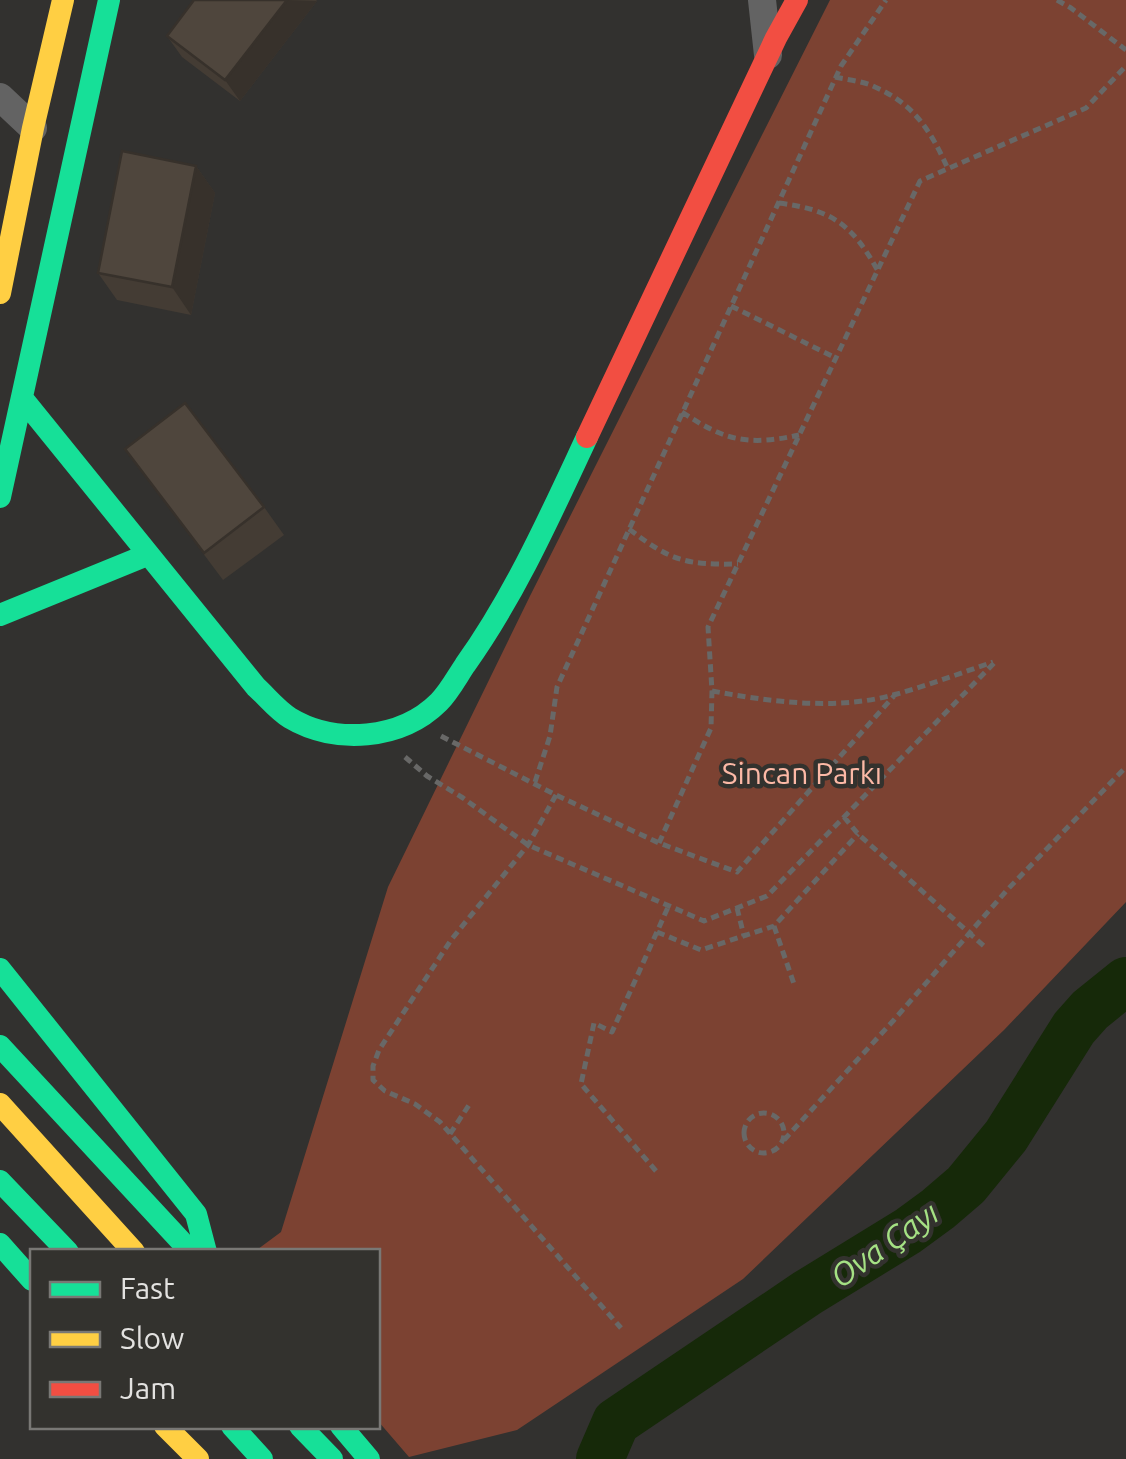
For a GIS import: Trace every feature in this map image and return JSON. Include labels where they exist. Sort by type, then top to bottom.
[{"type":"main road","points":[[0,293],[63,0]]},
{"type":"main road","points":[[0,498],[109,0]]},
{"type":"main road","points":[[22,398],[256,687],[288,717],[320,732],[353,736],[392,730],[410,722],[439,702],[483,640],[540,537],[797,0]]},
{"type":"main road","points":[[0,614],[148,555]]},
{"type":"main road","points":[[0,969],[196,1214],[205,1249]]},
{"type":"main road","points":[[0,1046],[188,1249]]},
{"type":"main road","points":[[0,1104],[131,1249]]},
{"type":"main road","points":[[0,1181],[65,1249]]},
{"type":"main road","points":[[0,1244],[30,1278]]},
{"type":"main road","points":[[168,1429],[198,1459]]},
{"type":"main road","points":[[235,1429],[262,1459]]},
{"type":"main road","points":[[303,1429],[332,1459]]},
{"type":"main road","points":[[344,1429],[369,1459]]},
{"type":"street","points":[[762,0],[768,56]]},
{"type":"street","points":[[0,97],[34,128]]},
{"type":"path","points":[[535,782],[550,736],[557,687],[835,77],[886,0]]},
{"type":"path","points":[[1056,0],[1126,50]]},
{"type":"path","points":[[659,843],[712,728],[708,626],[920,181],[1086,108],[1126,66]]},
{"type":"path","points":[[835,77],[873,86],[906,105],[932,134],[948,169]]},
{"type":"path","points":[[778,202],[810,207],[839,221],[862,242],[878,270]]},
{"type":"path","points":[[731,306],[836,358]]},
{"type":"path","points":[[682,412],[708,430],[737,440],[768,442],[799,436]]},
{"type":"path","points":[[629,530],[661,553],[698,565],[738,564]]},
{"type":"path","points":[[376,732],[427,776],[528,845],[704,921],[767,896],[996,661],[894,696],[810,704],[712,691]]},
{"type":"path","points":[[410,722],[659,843],[737,872],[894,696]]},
{"type":"path","points":[[784,1140],[784,1127],[775,1116],[756,1114],[744,1130],[746,1143],[756,1152],[769,1154],[780,1146],[1007,890],[1126,767]]},
{"type":"path","points":[[556,795],[528,845],[451,940],[379,1050],[373,1080],[440,1122],[621,1328]]},
{"type":"path","points":[[844,817],[858,834],[986,947]]},
{"type":"path","points":[[657,932],[701,950],[774,926],[858,834]]},
{"type":"path","points":[[656,1171],[581,1084],[594,1023],[612,1032],[669,906]]},
{"type":"path","points":[[737,908],[744,936]]},
{"type":"path","points":[[774,926],[794,984]]},
{"type":"path","points":[[450,1134],[468,1105]]},
{"type":"green space","name":"Sincan Parkı","points":[[830,0],[1126,0],[1126,902],[1004,1030],[743,1279],[517,1430],[409,1457],[380,1423],[380,1249],[258,1249],[281,1232],[388,887]]},
{"type":"building","points":[[194,0],[287,0],[225,80],[167,36]]},
{"type":"building","points":[[122,151],[196,166],[172,287],[98,273]]},
{"type":"building","points":[[185,403],[264,507],[204,553],[125,449]]},
{"type":"waterway","name":"Ova Çayı","points":[[600,1459],[616,1422],[807,1293],[908,1231],[966,1185],[1006,1136],[1074,1028],[1126,981]]},
{"type":"traffic: fast","points":[[0,497],[109,0]]},
{"type":"traffic: fast","points":[[22,398],[256,687],[290,718],[308,727],[347,735],[387,731],[406,724],[443,698],[516,582],[587,437]]},
{"type":"traffic: fast","points":[[0,615],[147,555]]},
{"type":"traffic: fast","points":[[0,969],[196,1214],[205,1249]]},
{"type":"traffic: fast","points":[[0,1046],[188,1249]]},
{"type":"traffic: fast","points":[[0,1181],[65,1249]]},
{"type":"traffic: fast","points":[[0,1244],[30,1278]]},
{"type":"traffic: fast","points":[[235,1429],[262,1459]]},
{"type":"traffic: fast","points":[[303,1429],[332,1459]]},
{"type":"traffic: fast","points":[[344,1429],[369,1459]]},
{"type":"traffic: slow","points":[[0,293],[63,0]]},
{"type":"traffic: slow","points":[[0,1104],[131,1249]]},
{"type":"traffic: slow","points":[[168,1429],[198,1459]]},
{"type":"traffic: jam","points":[[587,437],[797,0]]}]
